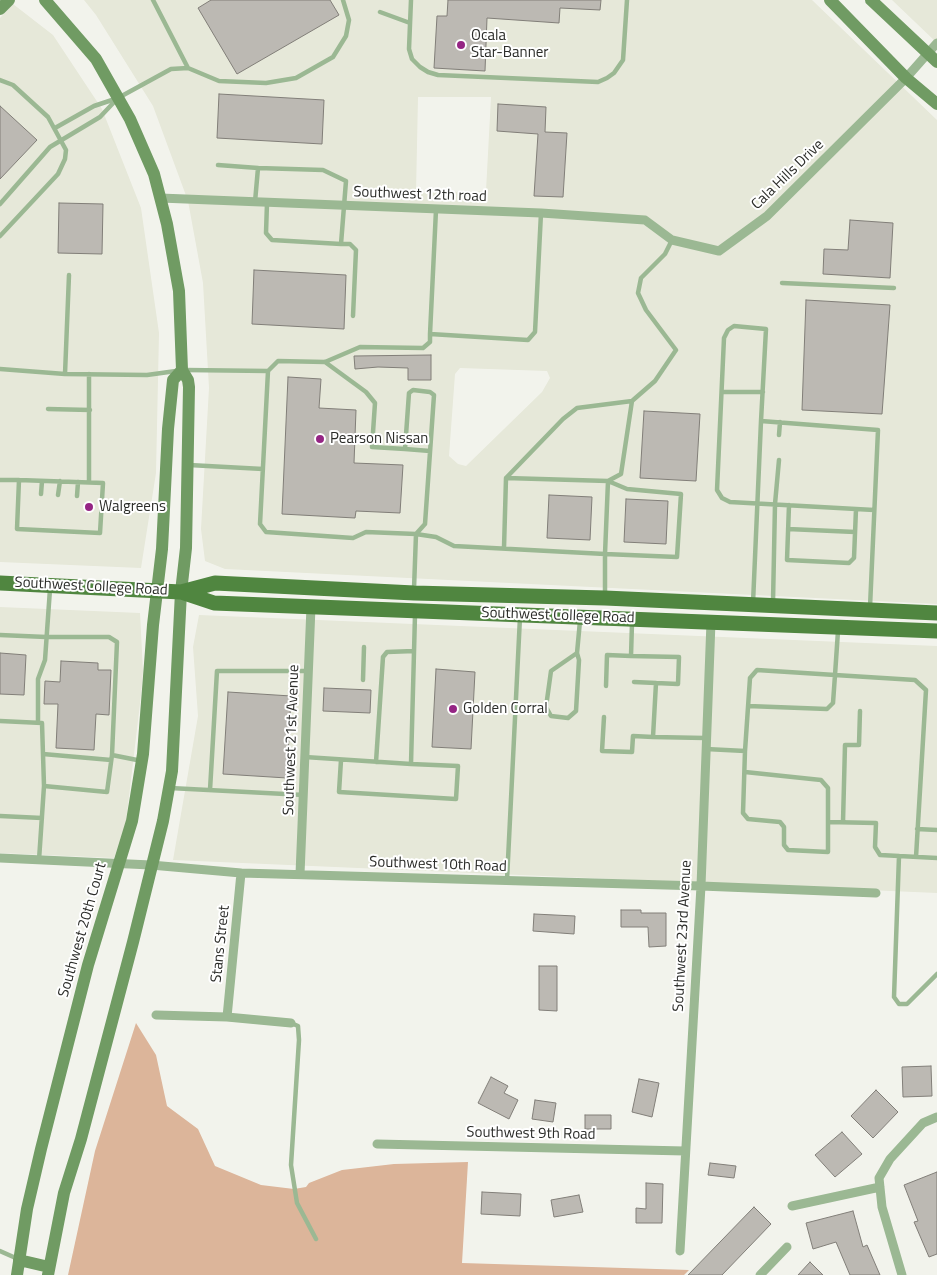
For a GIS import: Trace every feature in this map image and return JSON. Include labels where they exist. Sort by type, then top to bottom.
[{"type":"main road","points":[[0,9],[9,0]]},
{"type":"main road","points":[[19,1260],[49,1271],[64,1192],[96,1083],[163,821],[172,771],[181,592],[186,548],[188,465],[189,387],[188,380],[182,370],[179,291],[168,224],[154,174],[130,118],[96,59],[46,0]]},
{"type":"main road","points":[[830,0],[906,78],[937,104]]},
{"type":"main road","points":[[871,0],[932,58]]},
{"type":"main road","name":"Southwest 20th Court","points":[[17,1275],[28,1209],[41,1149],[88,965],[132,821],[142,761],[162,549],[168,429],[173,380],[182,370]]},
{"type":"main road","name":"Southwest College Road","points":[[0,583],[181,592],[214,603],[937,631]]},
{"type":"main road","name":"Southwest College Road","points":[[181,592],[215,583],[414,593],[605,598],[937,614]]},
{"type":"street","points":[[906,78],[932,58],[937,43]]},
{"type":"street","name":"Cala Hills Drive","points":[[672,240],[719,251],[767,216],[906,78]]},
{"type":"street","name":"Southwest 12th road","points":[[160,198],[541,213],[645,220],[672,240]]},
{"type":"street","name":"Southwest 21st Avenue","points":[[300,874],[311,607]]},
{"type":"street","name":"Southwest 23rd Avenue","points":[[680,1251],[700,886],[711,622]]},
{"type":"street","name":"Southwest 10th Road","points":[[0,858],[242,873],[876,893]]},
{"type":"street","name":"Stans Street","points":[[228,1017],[242,873]]},
{"type":"street","points":[[156,1015],[228,1017],[291,1023]]},
{"type":"street","points":[[902,1275],[882,1207],[879,1178],[890,1159],[923,1123],[937,1117]]},
{"type":"street","name":"Southwest 9th Road","points":[[377,1144],[685,1151]]},
{"type":"street","points":[[792,1206],[880,1187]]},
{"type":"street","points":[[760,1275],[787,1247]]},
{"type":"lane","points":[[152,0],[188,68]]},
{"type":"lane","points":[[55,128],[94,106],[118,98],[170,69],[188,68],[219,81],[266,83],[296,78],[332,57],[346,36],[349,20],[343,0]]},
{"type":"lane","points":[[411,0],[409,49],[412,59],[428,72],[438,75],[598,82],[614,73],[623,60],[627,0]]},
{"type":"lane","points":[[380,12],[410,23]]},
{"type":"lane","points":[[0,80],[13,84],[48,117],[66,150],[65,159],[58,174],[0,236]]},
{"type":"lane","points":[[0,204],[50,146],[100,117],[118,98]]},
{"type":"lane","points":[[218,165],[323,170],[346,181],[341,244]]},
{"type":"lane","points":[[255,202],[258,168]]},
{"type":"lane","points":[[267,202],[266,233],[272,240],[350,244],[356,250],[353,316]]},
{"type":"lane","points":[[0,369],[65,374],[147,375],[182,370],[268,370],[278,361],[326,362],[360,347],[423,348],[430,342],[436,210]]},
{"type":"lane","points":[[430,334],[528,340],[535,332],[541,213]]},
{"type":"lane","points":[[504,548],[506,478],[562,419],[577,408],[632,401],[655,381],[676,350],[646,310],[638,293],[641,278],[665,254],[672,240]]},
{"type":"lane","points":[[65,374],[68,275]]},
{"type":"lane","points":[[782,282],[894,288]]},
{"type":"lane","points":[[753,605],[758,503],[762,392],[766,329],[734,326],[728,330],[724,338],[718,490],[722,498],[730,502],[758,503],[874,510]]},
{"type":"lane","points":[[326,362],[366,392],[375,403],[372,447],[430,451]]},
{"type":"lane","points":[[268,370],[260,524],[266,532],[354,538],[366,532],[416,534],[436,536],[454,546],[677,558],[681,494],[627,489],[608,481],[506,478]]},
{"type":"lane","points":[[89,374],[89,482]]},
{"type":"lane","points":[[405,449],[409,393],[413,390],[430,392],[434,395],[425,524],[416,534],[414,593]]},
{"type":"lane","points":[[722,392],[762,392]]},
{"type":"lane","points":[[608,481],[620,474],[632,401]]},
{"type":"lane","points":[[48,409],[90,410]]},
{"type":"lane","points":[[761,421],[878,430],[870,611]]},
{"type":"lane","points":[[779,435],[780,422]]},
{"type":"lane","points":[[772,606],[778,460]]},
{"type":"lane","points":[[188,465],[263,469]]},
{"type":"lane","points":[[0,480],[19,480],[60,481],[103,483],[100,533],[17,529],[19,480]]},
{"type":"lane","points":[[41,494],[42,481]]},
{"type":"lane","points":[[58,495],[60,481]]},
{"type":"lane","points":[[605,598],[608,481]]},
{"type":"lane","points":[[77,496],[78,482]]},
{"type":"lane","points":[[789,505],[787,560],[849,564],[854,558],[856,509]]},
{"type":"lane","points":[[39,523],[39,530]]},
{"type":"lane","points":[[56,525],[56,531]]},
{"type":"lane","points":[[76,525],[76,532]]},
{"type":"lane","points":[[788,529],[855,532]]},
{"type":"lane","points":[[38,723],[38,679],[45,660],[50,585]]},
{"type":"lane","points":[[411,764],[414,611]]},
{"type":"lane","points":[[506,880],[520,615]]},
{"type":"lane","points":[[577,653],[551,671],[546,707],[551,716],[568,718],[576,711],[580,617]]},
{"type":"lane","points":[[631,656],[632,619]]},
{"type":"lane","points":[[748,706],[827,709],[833,703],[838,627]]},
{"type":"lane","points":[[0,635],[109,637],[118,642],[108,792],[44,786]]},
{"type":"lane","points":[[363,680],[364,646]]},
{"type":"lane","points":[[376,762],[383,657],[387,652],[414,651]]},
{"type":"lane","points":[[606,686],[606,655],[679,658],[678,684],[634,682]]},
{"type":"lane","points":[[745,772],[821,780],[828,788],[828,852],[788,850],[784,845],[784,827],[780,822],[748,819],[743,813],[745,751],[750,678],[757,670],[915,680],[926,690],[916,857]]},
{"type":"lane","points":[[210,790],[217,671],[308,671]]},
{"type":"lane","points":[[653,737],[656,683]]},
{"type":"lane","points":[[844,822],[845,745],[859,745],[860,711]]},
{"type":"lane","points":[[604,717],[602,750],[632,752],[633,736],[705,738]]},
{"type":"lane","points":[[0,721],[42,723],[44,786],[39,860]]},
{"type":"lane","points":[[705,749],[745,751]]},
{"type":"lane","points":[[43,754],[142,761]]},
{"type":"lane","points":[[305,757],[458,766],[456,799],[339,792],[341,760]]},
{"type":"lane","points":[[169,788],[304,794]]},
{"type":"lane","points":[[0,816],[42,818]]},
{"type":"lane","points":[[828,822],[876,823],[875,846],[880,855],[937,858]]},
{"type":"lane","points":[[917,829],[937,830]]},
{"type":"lane","points":[[899,856],[894,998],[899,1004],[907,1004],[937,974]]},
{"type":"lane","points":[[291,1023],[298,1026],[299,1040],[291,1165],[297,1203],[316,1238]]},
{"type":"lane","points":[[0,1251],[19,1260]]},
{"type":"shaded area","points":[[84,0],[812,0],[937,120],[937,604],[225,569],[205,561],[201,529],[209,388],[203,283],[188,201],[153,106],[96,15]],"holes":[[[418,97],[491,97],[486,191],[416,193]],[[460,368],[547,371],[550,378],[542,392],[466,466],[458,464],[449,456],[455,374]]]},
{"type":"shaded area","points":[[892,0],[937,0],[937,43]]},
{"type":"shaded area","points":[[13,4],[53,35],[102,109],[141,208],[159,333],[156,473],[141,568],[0,562],[0,18]]},
{"type":"shaded area","points":[[0,607],[140,613],[143,671],[141,695],[126,822],[114,858],[0,853]]},
{"type":"shaded area","points":[[199,615],[937,646],[937,893],[173,860],[198,716],[193,647]]},
{"type":"shaded area","points":[[136,1023],[156,1055],[167,1106],[198,1129],[215,1166],[261,1185],[294,1189],[306,1187],[309,1183],[342,1170],[394,1164],[468,1162],[462,1263],[689,1270],[684,1275],[68,1275],[95,1151]]},
{"type":"building","points":[[211,0],[330,0],[339,15],[237,74],[198,8]]},
{"type":"building","name":"Ocala Star-Banner","points":[[448,0],[601,0],[600,10],[560,8],[559,23],[487,18],[485,71],[434,68],[437,16],[447,16]]},
{"type":"building","points":[[219,94],[324,100],[322,144],[217,138]]},
{"type":"building","points":[[498,104],[546,107],[545,132],[567,133],[563,197],[534,196],[538,134],[497,131]]},
{"type":"building","points":[[0,106],[37,140],[0,179]]},
{"type":"building","points":[[59,203],[103,204],[102,254],[58,253]]},
{"type":"building","points":[[850,220],[893,223],[890,278],[823,274],[824,249],[848,250]]},
{"type":"building","points":[[254,270],[346,275],[344,329],[252,324]]},
{"type":"building","points":[[806,300],[890,305],[882,414],[802,410]]},
{"type":"building","points":[[431,355],[431,380],[408,380],[408,368],[378,367],[355,369],[354,356]]},
{"type":"building","name":"Pearson Nissan","points":[[288,377],[321,379],[319,408],[356,410],[354,463],[403,465],[400,513],[356,511],[355,518],[282,514]]},
{"type":"building","points":[[644,411],[700,414],[696,481],[640,478]]},
{"type":"building","points":[[549,495],[592,497],[590,540],[547,538]]},
{"type":"building","points":[[626,499],[668,501],[666,544],[624,542]]},
{"type":"building","points":[[0,653],[26,655],[24,695],[0,694]]},
{"type":"building","points":[[61,661],[98,663],[98,670],[111,670],[109,715],[96,714],[94,750],[56,748],[58,704],[44,704],[45,681],[60,682]]},
{"type":"building","name":"Golden Corral","points":[[436,669],[475,672],[471,749],[432,747]]},
{"type":"building","points":[[324,688],[371,690],[370,713],[323,711]]},
{"type":"building","points":[[228,692],[291,696],[287,778],[223,774]]},
{"type":"building","points":[[621,910],[641,910],[641,913],[666,913],[666,946],[649,947],[648,927],[621,927]]},
{"type":"building","points":[[534,914],[575,916],[574,934],[533,931]]},
{"type":"building","points":[[539,966],[557,966],[557,1011],[539,1010]]},
{"type":"building","points":[[931,1066],[932,1096],[903,1097],[902,1067]]},
{"type":"building","points":[[491,1077],[508,1086],[504,1093],[518,1100],[509,1119],[478,1103]]},
{"type":"building","points":[[639,1079],[659,1083],[652,1117],[632,1112]]},
{"type":"building","points":[[876,1090],[898,1112],[873,1138],[851,1116]]},
{"type":"building","points":[[535,1100],[556,1103],[553,1122],[532,1119]]},
{"type":"building","points":[[585,1115],[611,1115],[611,1129],[585,1129]]},
{"type":"building","points":[[842,1132],[862,1154],[835,1177],[815,1155]]},
{"type":"building","points":[[710,1163],[736,1166],[734,1178],[708,1175]]},
{"type":"building","points":[[937,1172],[937,1254],[929,1257],[914,1222],[918,1221],[904,1185]]},
{"type":"building","points":[[646,1183],[663,1184],[662,1223],[636,1223],[636,1208],[646,1209]]},
{"type":"building","points":[[482,1192],[521,1194],[520,1216],[481,1214]]},
{"type":"building","points":[[579,1195],[583,1212],[554,1217],[551,1200]]},
{"type":"building","points":[[754,1207],[771,1224],[722,1275],[688,1275]]},
{"type":"building","points":[[853,1211],[863,1247],[867,1245],[880,1275],[850,1275],[836,1242],[813,1249],[806,1223]]},
{"type":"building","points":[[810,1262],[823,1275],[798,1275]]},
{"type":"place","name":"Ocala Star-Banner","points":[[461,45]]},
{"type":"place","name":"Pearson Nissan","points":[[320,439]]},
{"type":"place","name":"Walgreens","points":[[89,507]]},
{"type":"place","name":"Golden Corral","points":[[453,709]]}]
